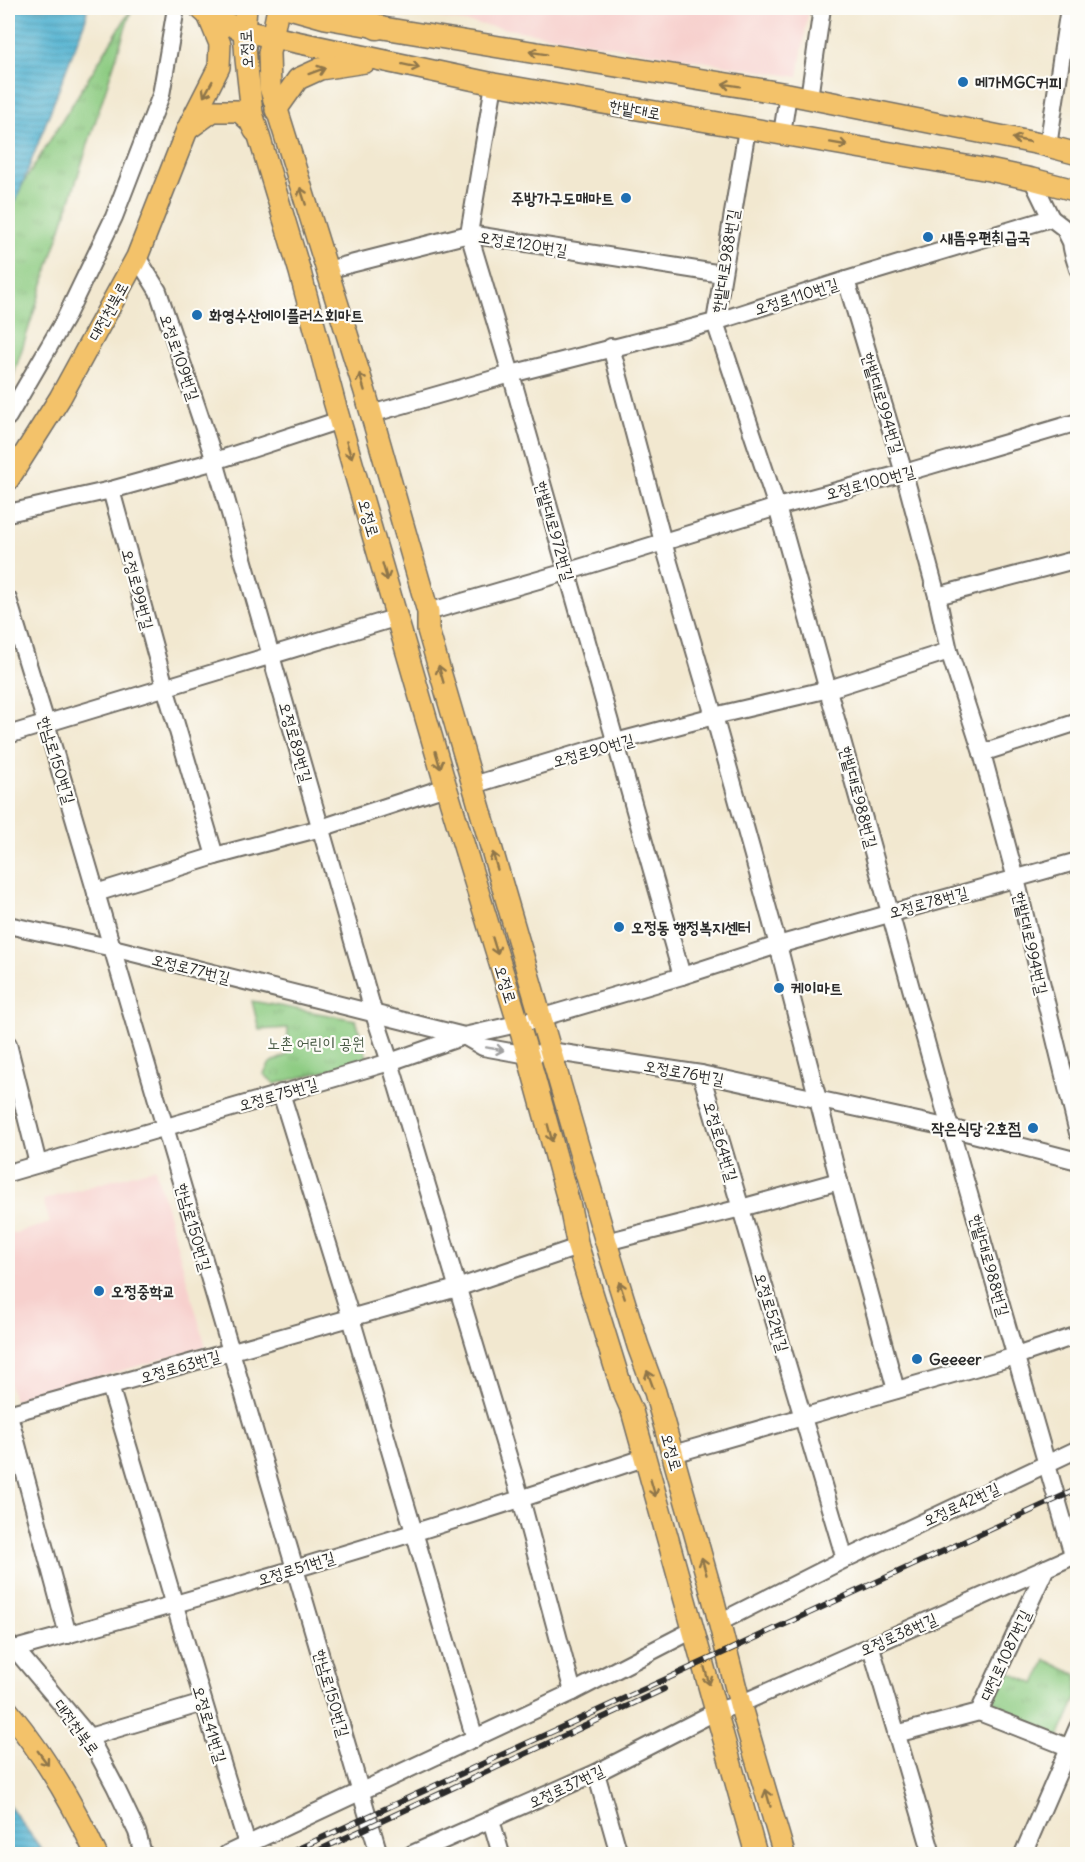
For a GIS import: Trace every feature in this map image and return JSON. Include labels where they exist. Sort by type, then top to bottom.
[{"type":"highway","points":[[340,8],[377,27]]},
{"type":"main road","name":"오정로","points":[[246,8],[244,31],[252,113],[300,272],[340,420],[446,787],[528,1055],[570,1207],[578,1247],[621,1386],[632,1411],[756,1854]]},
{"type":"main road","name":"오정로","points":[[278,8],[269,53],[268,76],[276,110],[371,414],[428,612],[428,630],[606,1242],[638,1346],[655,1392],[713,1598],[740,1704],[784,1854]]},
{"type":"main road","points":[[290,8],[325,18],[377,27],[799,96],[1048,146],[1077,154]]},
{"type":"main road","name":"한밭대로","points":[[204,11],[244,31],[494,84],[1032,179],[1077,191]]},
{"type":"main road","points":[[204,11],[235,61],[240,87],[252,113]]},
{"type":"main road","name":"대전천북로","points":[[8,480],[60,398],[137,257],[187,130],[219,67],[220,44],[204,11]]},
{"type":"main road","points":[[276,110],[298,79],[320,69],[376,59]]},
{"type":"main road","points":[[187,130],[213,111],[239,111],[250,121],[263,149]]},
{"type":"main road","points":[[8,1711],[47,1763],[82,1823],[96,1854]]},
{"type":"street","points":[[8,417],[64,319],[114,217],[161,95],[176,8]]},
{"type":"street","points":[[782,134],[799,96],[822,8]]},
{"type":"street","points":[[1048,146],[1069,8]]},
{"type":"street","name":"한밭대로972번길","points":[[494,84],[469,234],[512,374],[566,572],[682,976]]},
{"type":"street","name":"한밭대로988번길","points":[[747,129],[715,322],[777,507],[950,1128],[1075,1554]]},
{"type":"street","points":[[1032,179],[1051,218],[1074,233],[1077,269]]},
{"type":"street","name":"오정로110번길","points":[[371,414],[512,374],[715,322],[1051,218]]},
{"type":"street","name":"오정로120번길","points":[[327,270],[469,234],[722,274]]},
{"type":"street","name":"오정로109번길","points":[[137,257],[158,291],[215,461]]},
{"type":"street","name":"한밭대로994번길","points":[[846,280],[904,473],[937,596],[949,651],[982,753],[1074,1109],[1077,1133]]},
{"type":"street","points":[[611,348],[663,542],[778,945],[817,1100],[896,1390]]},
{"type":"street","points":[[8,513],[111,490],[215,461],[340,420]]},
{"type":"street","name":"오정로100번길","points":[[428,612],[777,507],[1077,423]]},
{"type":"street","points":[[215,461],[271,656]]},
{"type":"street","name":"오정로99번길","points":[[111,490],[165,687]]},
{"type":"street","points":[[937,596],[1077,559]]},
{"type":"street","name":"한남로150번길","points":[[8,599],[379,1854]]},
{"type":"street","points":[[8,735],[398,617]]},
{"type":"street","name":"오정로90번길","points":[[473,785],[616,742],[714,716],[829,690],[949,651]]},
{"type":"street","name":"오정로89번길","points":[[271,656],[321,828]]},
{"type":"street","points":[[165,687],[215,856]]},
{"type":"street","points":[[982,753],[1077,722]]},
{"type":"street","points":[[96,892],[215,856],[321,828],[446,787]]},
{"type":"street","points":[[321,828],[374,1014],[521,1499],[573,1692]]},
{"type":"street","name":"오정로78번길","points":[[540,1018],[890,912],[1077,861]]},
{"type":"street","name":"오정로77번길","points":[[8,925],[113,948],[464,1036],[483,1047],[528,1055]]},
{"type":"street","name":"오정로","points":[[519,1024],[540,1018]]},
{"type":"street","name":"오정로75번길","points":[[8,1173],[390,1062],[464,1036],[519,1024]]},
{"type":"street","points":[[8,1044],[38,1164]]},
{"type":"street","name":"오정로76번길","points":[[528,1055],[550,1052],[701,1074],[950,1128],[1077,1161]]},
{"type":"street","name":"오정로64번길","points":[[701,1074],[741,1208]]},
{"type":"street","points":[[281,1093],[351,1318],[475,1739]]},
{"type":"street","points":[[606,1242],[741,1208],[839,1180]]},
{"type":"street","name":"오정로52번길","points":[[741,1208],[803,1417]]},
{"type":"street","name":"오정로63번길","points":[[8,1413],[457,1288],[578,1247]]},
{"type":"street","points":[[673,1455],[1016,1356],[1077,1335]]},
{"type":"street","points":[[110,1386],[176,1603]]},
{"type":"street","points":[[8,1413],[68,1635]]},
{"type":"street","points":[[803,1417],[845,1559]]},
{"type":"street","name":"오정로42번길","points":[[718,1623],[845,1559],[1077,1449]]},
{"type":"street","name":"오정로51번길","points":[[11,1647],[68,1635],[295,1568],[521,1499],[644,1458]]},
{"type":"street","name":"오정로38번길","points":[[717,1711],[740,1704],[871,1647],[1075,1554]]},
{"type":"street","name":"대전로1087번길","points":[[1046,1568],[979,1712],[1073,1750]]},
{"type":"street","name":"오정로41번길","points":[[176,1603],[203,1703],[247,1844]]},
{"type":"street","points":[[226,1854],[361,1793],[573,1692],[693,1630]]},
{"type":"street","name":"대전천북로","points":[[11,1647],[88,1737],[137,1832],[143,1854]]},
{"type":"street","points":[[871,1647],[932,1854]]},
{"type":"street","points":[[88,1737],[203,1703]]},
{"type":"street","name":"오정로37번길","points":[[412,1854],[596,1773],[717,1711]]},
{"type":"street","points":[[896,1734],[979,1712]]},
{"type":"street","points":[[1023,1854],[1073,1750],[1077,1727]]},
{"type":"street","points":[[596,1773],[619,1854]]},
{"type":"street","points":[[491,1820],[501,1854]]},
{"type":"shaded area","points":[[381,8],[809,8],[798,77]]},
{"type":"shaded area","name":"오정중학교","points":[[155,1168],[206,1347],[14,1401],[8,1379],[8,1235],[50,1223],[43,1200]]},
{"type":"green space","points":[[132,8],[13,377],[8,386],[8,208]]},
{"type":"green space","name":"노촌 어린이 공원","points":[[252,1001],[356,1020],[368,1060],[275,1084],[264,1074],[270,1063],[287,1055],[288,1028],[259,1030]]},
{"type":"green space","points":[[1046,1660],[1077,1675],[1077,1697],[1059,1737],[987,1711],[1004,1670],[1035,1684]]},
{"type":"water","points":[[8,8],[87,8],[86,18],[21,188],[8,213]]},
{"type":"water","points":[[8,1804],[45,1854],[8,1854]]},
{"type":"railway","points":[[287,1854],[1078,1489]]},
{"type":"railway","points":[[311,1854],[664,1689]]},
{"type":"place","name":"메가MGC커피","points":[[963,82]]},
{"type":"place","name":"주방가구도매마트","points":[[626,198]]},
{"type":"place","name":"새뜸우편취급국","points":[[928,237]]},
{"type":"place","name":"화영수산에이플러스회마트","points":[[197,315]]},
{"type":"place","name":"오정동 행정복지센터","points":[[619,927]]},
{"type":"place","name":"케이마트","points":[[779,988]]},
{"type":"place","name":"작은식당 2호점","points":[[1033,1128]]},
{"type":"place","name":"오정중학교","points":[[99,1291]]},
{"type":"place","name":"Geeeer","points":[[917,1359]]}]
